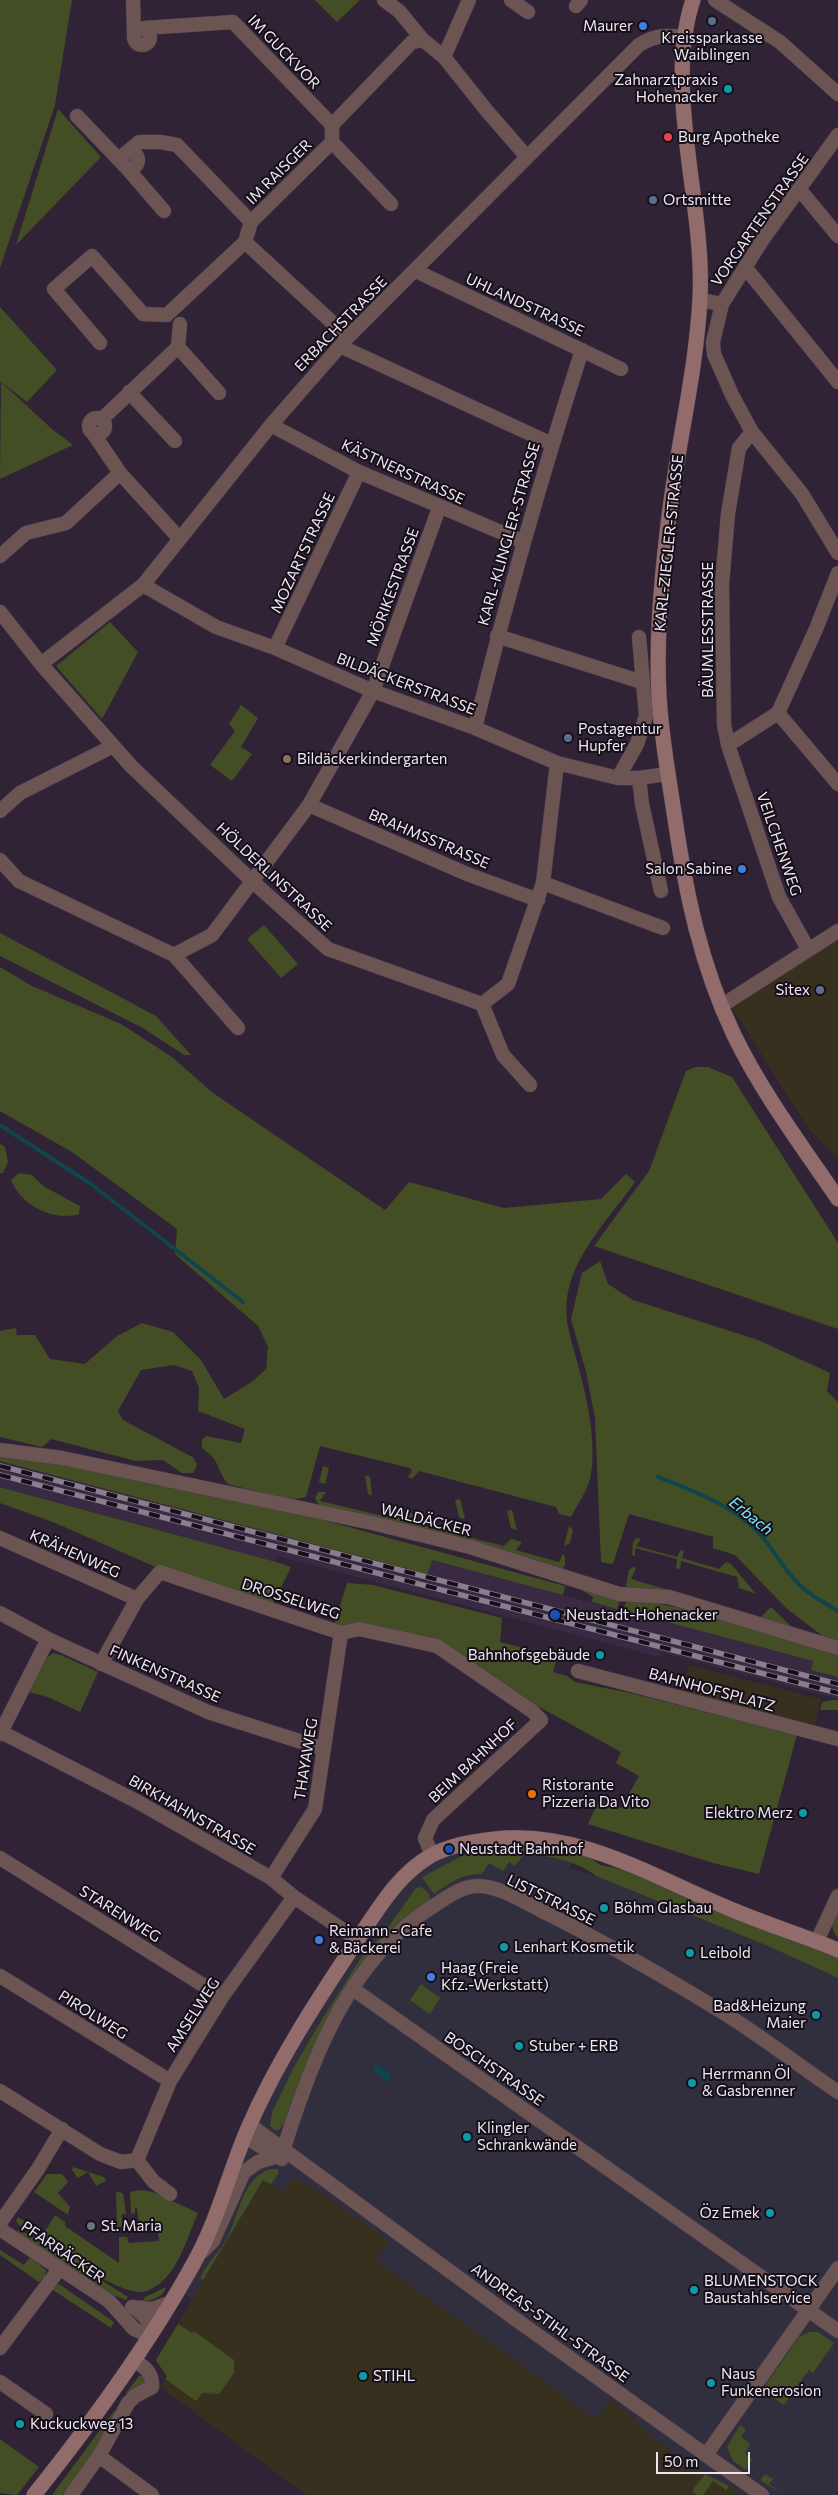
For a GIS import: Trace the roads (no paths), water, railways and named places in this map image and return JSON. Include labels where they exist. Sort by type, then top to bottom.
[{"type":"street","name":"IM GUCKVOR","points":[[133,0],[139,32],[233,22],[332,125]]},
{"type":"street","points":[[384,0],[399,11],[423,40],[444,57],[487,112],[527,157]]},
{"type":"street","points":[[444,57],[469,0]]},
{"type":"street","points":[[512,0],[528,12]]},
{"type":"street","name":"KARL-ZIEGLER-STRASSE","points":[[693,0],[684,37],[686,121],[698,222],[700,300],[689,387],[676,462],[660,598],[659,694],[667,774],[692,921],[721,1006],[755,1074],[838,1199]]},
{"type":"street","points":[[715,0],[780,42],[838,94]]},
{"type":"street","name":"ERBACHSTRASSE","points":[[41,664],[143,584],[271,425],[344,342],[639,45],[650,38],[663,35],[684,37]]},
{"type":"street","points":[[332,125],[412,42],[423,40]]},
{"type":"street","points":[[77,116],[125,161],[164,211]]},
{"type":"street","name":"IM RAISGER","points":[[332,125],[332,142],[391,204]]},
{"type":"street","name":"VORGARTENSTRASSE","points":[[700,300],[722,304],[763,239],[838,136]]},
{"type":"street","points":[[125,161],[139,142],[160,142],[177,145],[251,222]]},
{"type":"street","name":"IM RAISGER","points":[[245,242],[251,222],[332,142]]},
{"type":"street","points":[[800,190],[838,236]]},
{"type":"street","points":[[179,538],[120,474],[90,430],[90,422],[97,418],[102,419],[178,348],[180,324],[173,328],[169,326],[166,323],[168,313],[245,242],[344,342],[552,444]]},
{"type":"street","points":[[100,343],[54,289],[92,256],[143,314],[168,313]]},
{"type":"street","points":[[745,267],[838,382]]},
{"type":"street","name":"UHLANDSTRASSE","points":[[416,271],[621,369]]},
{"type":"street","points":[[722,304],[713,342],[714,354],[732,395],[752,432],[802,494],[838,552]]},
{"type":"street","points":[[178,348],[219,393]]},
{"type":"street","name":"KARL-KLINGLER-STRASSE","points":[[474,728],[552,444],[582,350]]},
{"type":"street","points":[[130,392],[175,441]]},
{"type":"street","name":"KÄSTNERSTRASSE","points":[[271,425],[359,472],[439,508],[524,542]]},
{"type":"street","name":"BÄUMLESSTRASSE","points":[[728,744],[724,724],[722,584],[728,514],[739,448],[752,432]]},
{"type":"street","name":"MOZARTSTRASSE","points":[[275,648],[359,472]]},
{"type":"street","points":[[0,556],[26,533],[66,523],[120,474]]},
{"type":"street","name":"MÖRIKESTRASSE","points":[[174,955],[212,934],[309,805],[373,691],[439,508]]},
{"type":"street","points":[[728,744],[778,713],[816,629],[838,573]]},
{"type":"street","name":"BILDÄCKERSTRASSE","points":[[143,584],[216,627],[275,648],[373,691],[474,728],[557,763],[618,778],[639,778],[667,774]]},
{"type":"street","points":[[0,612],[41,664]]},
{"type":"street","points":[[498,636],[642,682]]},
{"type":"street","name":"KARL-ZIEGLER-STRASSE","points":[[618,778],[637,744],[646,716],[639,637]]},
{"type":"street","name":"HÖLDERLINSTRASSE","points":[[41,664],[113,746],[252,881],[328,949],[482,1004]]},
{"type":"street","points":[[778,713],[838,784]]},
{"type":"street","name":"VEILCHENWEG","points":[[728,744],[779,897],[808,949]]},
{"type":"street","points":[[0,811],[20,794],[113,746]]},
{"type":"street","points":[[530,1085],[503,1055],[482,1004],[508,984],[538,900],[543,883],[557,763]]},
{"type":"street","points":[[639,778],[642,804],[661,891]]},
{"type":"street","name":"BRAHMSSTRASSE","points":[[309,805],[467,874],[538,900]]},
{"type":"street","points":[[0,860],[19,881],[174,955],[238,1028]]},
{"type":"street","points":[[543,883],[663,928]]},
{"type":"street","points":[[721,1006],[838,931]]},
{"type":"street","name":"WALDÄCKER","points":[[0,1450],[62,1458],[372,1523],[470,1547],[619,1594],[669,1597],[838,1648]]},
{"type":"street","name":"KRÄHENWEG","points":[[0,1538],[137,1600]]},
{"type":"street","name":"DROSSELWEG","points":[[137,1600],[160,1572],[341,1633],[359,1628],[437,1646],[532,1711],[541,1720]]},
{"type":"street","points":[[102,1664],[137,1600]]},
{"type":"street","name":"FINKENSTRASSE","points":[[0,1613],[48,1639],[208,1712],[324,1749]]},
{"type":"street","name":"THAYAWEG","points":[[271,1878],[315,1809],[341,1633]]},
{"type":"street","points":[[1,1733],[48,1639]]},
{"type":"street","name":"BAHNHOFSPLATZ","points":[[578,1671],[838,1739]]},
{"type":"street","name":"BEIM BAHNHOF","points":[[432,1855],[425,1838],[433,1820],[541,1720]]},
{"type":"street","name":"BIRKHAHNSTRASSE","points":[[1,1733],[138,1802],[271,1878],[294,1897],[358,1940]]},
{"type":"street","points":[[34,2495],[136,2357],[197,2257],[247,2131],[265,2093],[321,1994],[358,1940],[372,1915],[402,1879],[432,1855],[475,1841],[497,1838],[552,1840],[578,1845],[605,1854],[725,1907],[838,1950]]},
{"type":"street","name":"STARENWEG","points":[[0,1858],[222,1997]]},
{"type":"street","name":"LISTSTRASSE","points":[[277,2155],[312,2066],[331,2027],[375,1956],[392,1937],[410,1922],[466,1888],[483,1887],[507,1894],[566,1923],[719,2010],[838,2092]]},
{"type":"street","points":[[816,1941],[833,1902],[838,1896]]},
{"type":"street","name":"AMSELWEG","points":[[137,2160],[170,2081],[222,1997],[294,1897]]},
{"type":"street","name":"PIROLWEG","points":[[0,1976],[170,2081]]},
{"type":"street","name":"BOSCHSTRASSE","points":[[353,1989],[838,2331]]},
{"type":"street","points":[[0,2090],[100,2154],[121,2162],[137,2160],[152,2181],[170,2194]]},
{"type":"street","points":[[0,2223],[38,2169],[62,2129]]},
{"type":"street","name":"ANDREAS-STIHL-STRASSE","points":[[247,2131],[277,2155],[319,2177],[762,2495]]},
{"type":"street","points":[[197,2257],[213,2241],[244,2172],[250,2166],[277,2155]]},
{"type":"street","name":"PFARRÄCKER","points":[[0,2229],[109,2301],[134,2330]]},
{"type":"street","points":[[0,2348],[60,2268]]},
{"type":"street","points":[[706,2455],[838,2268]]},
{"type":"street","name":"PFARRÄCKER","points":[[109,2301],[152,2309],[169,2303]]},
{"type":"street","points":[[134,2307],[150,2322],[153,2330]]},
{"type":"street","points":[[71,2495],[99,2456],[128,2403],[135,2396],[152,2387],[152,2378],[136,2357],[134,2330],[144,2333],[153,2330]]},
{"type":"street","points":[[0,2382],[46,2414]]},
{"type":"street","points":[[99,2456],[152,2495]]},
{"type":"waterway","points":[[0,1125],[91,1184],[243,1302]]},
{"type":"waterway","name":"Erbach","points":[[658,1477],[725,1507],[749,1523],[759,1533],[798,1584],[813,1596],[838,1611]]},
{"type":"railway","points":[[0,1466],[838,1684]]},
{"type":"railway","points":[[0,1475],[838,1693]]},
{"type":"place","name":"Kreissparkasse Waiblingen","points":[[712,21]]},
{"type":"place","name":"Maurer","points":[[643,26]]},
{"type":"place","name":"Zahnarztpraxis Hohenacker","points":[[728,89]]},
{"type":"place","name":"Burg Apotheke","points":[[668,137]]},
{"type":"place","name":"Ortsmitte","points":[[653,200]]},
{"type":"place","name":"Postagentur Hupfer","points":[[568,738]]},
{"type":"place","name":"Bildäckerkindergarten","points":[[287,759]]},
{"type":"place","name":"Salon Sabine","points":[[742,869]]},
{"type":"place","name":"Sitex","points":[[820,990]]},
{"type":"place","name":"Neustadt-Hohenacker","points":[[555,1615]]},
{"type":"place","name":"Bahnhofsgebäude","points":[[600,1655]]},
{"type":"place","name":"Ristorante Pizzeria Da Vito","points":[[532,1794]]},
{"type":"place","name":"Elektro Merz","points":[[803,1813]]},
{"type":"place","name":"Neustadt Bahnhof","points":[[449,1849]]},
{"type":"place","name":"Böhm Glasbau","points":[[604,1908]]},
{"type":"place","name":"Reimann - Cafe & Bäckerei","points":[[319,1940]]},
{"type":"place","name":"Lenhart Kosmetik","points":[[504,1947]]},
{"type":"place","name":"Leibold","points":[[690,1953]]},
{"type":"place","name":"Haag (Freie Kfz.-Werkstatt)","points":[[431,1977]]},
{"type":"place","name":"Bad&Heizung Maier","points":[[816,2015]]},
{"type":"place","name":"Stuber + ERB","points":[[519,2046]]},
{"type":"place","name":"Herrmann Öl & Gasbrenner","points":[[692,2083]]},
{"type":"place","name":"Klingler Schrankwände","points":[[467,2137]]},
{"type":"place","name":"Öz Emek","points":[[770,2213]]},
{"type":"place","name":"St. Maria","points":[[91,2226]]},
{"type":"place","name":"BLUMENSTOCK Baustahlservice","points":[[694,2290]]},
{"type":"place","name":"STIHL","points":[[363,2376]]},
{"type":"place","name":"Naus Funkenerosion","points":[[711,2383]]},
{"type":"place","name":"Kuckuckweg 13","points":[[20,2424]]}]
